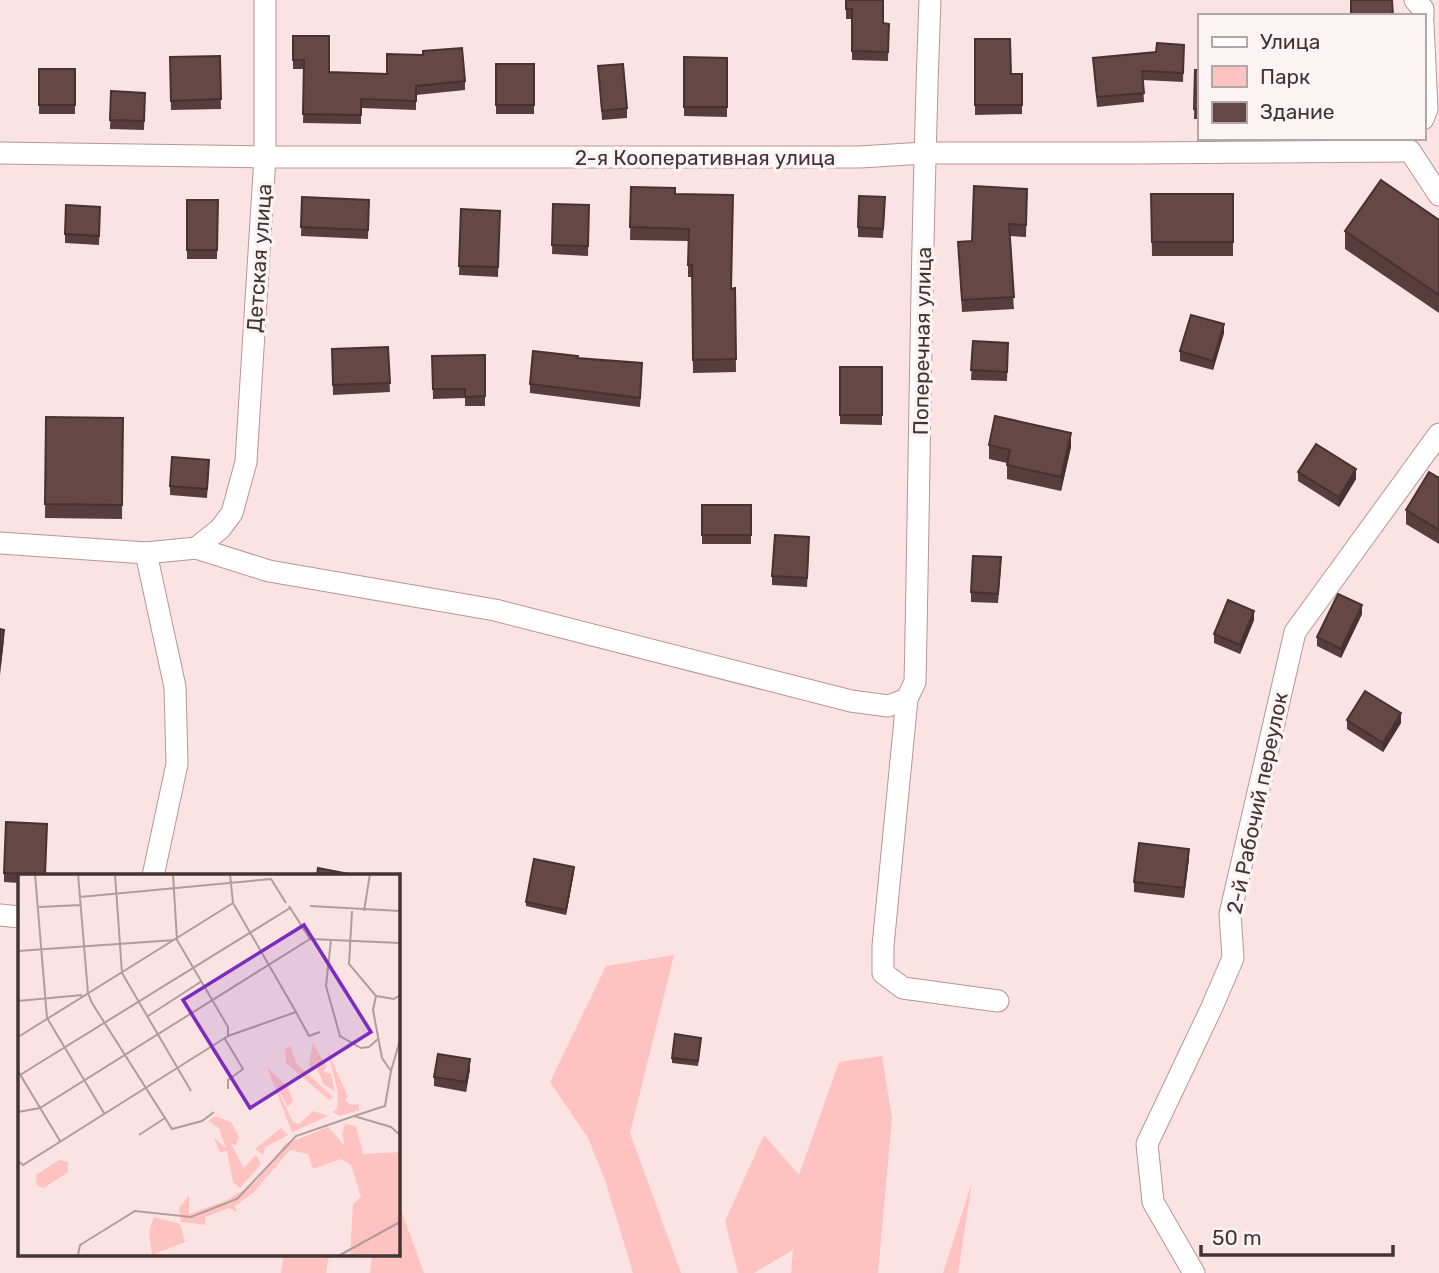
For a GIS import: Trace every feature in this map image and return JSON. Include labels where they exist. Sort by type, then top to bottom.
[{"type":"street","name":"Детская улица","points":[[196,548],[220,528],[232,513],[246,462],[265,158],[265,0]]},
{"type":"street","name":"Поперечная улица","points":[[930,0],[911,690],[883,946],[883,973],[903,988],[998,1001]]},
{"type":"street","points":[[1425,66],[1425,114]]},
{"type":"street","name":"2-я Кооперативная улица","points":[[0,153],[265,158],[860,157],[924,153],[1137,153],[1413,144]]},
{"type":"street","points":[[1413,144],[1439,195]]},
{"type":"street","name":"2-й Рабочий переулок","points":[[1195,1273],[1153,1202],[1147,1144],[1233,958],[1230,914],[1295,632],[1439,434]]},
{"type":"street","points":[[0,543],[146,553],[196,548],[269,571],[495,610],[851,701],[888,706],[911,690]]},
{"type":"street","points":[[146,553],[175,687],[177,764],[153,874]]},
{"type":"street","points":[[0,915],[18,917]]},
{"type":"green space","points":[[674,955],[630,1133],[681,1273],[633,1273],[605,1180],[588,1138],[550,1082],[606,966]]},
{"type":"green space","points":[[882,1056],[892,1118],[878,1273],[791,1273],[793,1250],[754,1273],[738,1273],[725,1221],[764,1135],[799,1175],[839,1062]]},
{"type":"green space","points":[[972,1182],[958,1273],[943,1273]]},
{"type":"green space","points":[[399,1204],[424,1273],[370,1273],[372,1256],[399,1256]]},
{"type":"green space","points":[[284,1256],[329,1256],[326,1273],[281,1273]]},
{"type":"building","points":[[846,0],[883,0],[883,23],[889,24],[888,52],[852,51],[852,9],[846,9]]},
{"type":"building","points":[[1351,0],[1392,0],[1393,14],[1351,14]]},
{"type":"building","points":[[293,36],[329,36],[329,72],[387,74],[387,54],[423,55],[423,51],[462,48],[465,81],[416,86],[416,101],[361,99],[361,115],[303,114],[304,60],[293,60]]},
{"type":"building","points":[[975,39],[1010,39],[1011,74],[1022,74],[1022,105],[975,105]]},
{"type":"building","points":[[1157,43],[1184,45],[1183,73],[1142,71],[1144,93],[1097,97],[1093,58],[1156,52]]},
{"type":"building","points":[[220,56],[221,99],[171,101],[170,57]]},
{"type":"building","points":[[684,57],[727,58],[727,107],[684,107]]},
{"type":"building","points":[[496,64],[534,64],[534,105],[496,105]]},
{"type":"building","points":[[623,64],[627,108],[602,111],[598,66]]},
{"type":"building","points":[[39,69],[75,69],[75,105],[39,105]]},
{"type":"building","points":[[1195,70],[1198,70],[1198,110],[1194,109]]},
{"type":"building","points":[[111,91],[145,93],[144,121],[110,120]]},
{"type":"building","points":[[1381,180],[1439,220],[1439,295],[1345,231]]},
{"type":"building","points":[[974,186],[1027,189],[1026,225],[1009,224],[1014,297],[962,300],[958,242],[972,241]]},
{"type":"building","points":[[631,187],[675,188],[675,194],[733,195],[731,289],[735,288],[736,359],[693,360],[689,229],[630,227]]},
{"type":"building","points":[[1151,194],[1233,194],[1233,242],[1152,242]]},
{"type":"building","points":[[859,196],[885,197],[883,229],[858,227]]},
{"type":"building","points":[[302,197],[369,200],[368,230],[301,227]]},
{"type":"building","points":[[187,200],[218,200],[217,250],[187,250]]},
{"type":"building","points":[[553,204],[589,205],[588,246],[552,245]]},
{"type":"building","points":[[66,205],[100,207],[99,236],[65,234]]},
{"type":"building","points":[[461,209],[500,211],[498,267],[459,266]]},
{"type":"building","points":[[1191,315],[1224,324],[1213,361],[1180,351]]},
{"type":"building","points":[[973,341],[1008,343],[1007,372],[971,370]]},
{"type":"building","points":[[388,347],[390,383],[333,385],[332,349]]},
{"type":"building","points":[[533,351],[578,356],[577,358],[642,363],[640,398],[530,384]]},
{"type":"building","points":[[485,355],[485,396],[465,397],[465,389],[433,389],[432,356]]},
{"type":"building","points":[[840,367],[882,367],[882,415],[840,415]]},
{"type":"building","points":[[995,416],[1071,433],[1061,477],[1007,465],[1010,450],[989,445]]},
{"type":"building","points":[[46,417],[123,418],[122,505],[45,504]]},
{"type":"building","points":[[1316,444],[1356,469],[1339,497],[1298,472]]},
{"type":"building","points":[[172,457],[209,460],[207,489],[170,486]]},
{"type":"building","points":[[1429,472],[1439,478],[1439,530],[1406,510]]},
{"type":"building","points":[[702,505],[751,505],[751,535],[702,535]]},
{"type":"building","points":[[775,535],[809,537],[807,578],[772,576]]},
{"type":"building","points":[[973,556],[1001,557],[998,594],[971,592]]},
{"type":"building","points":[[1338,594],[1362,605],[1341,649],[1317,637]]},
{"type":"building","points":[[1228,600],[1254,611],[1240,645],[1214,634]]},
{"type":"building","points":[[0,629],[4,630],[0,665]]},
{"type":"building","points":[[1365,691],[1401,713],[1383,743],[1347,720]]},
{"type":"building","points":[[6,822],[47,824],[45,874],[4,873]]},
{"type":"building","points":[[1139,843],[1189,849],[1184,888],[1134,882]]},
{"type":"building","points":[[534,859],[574,867],[566,910],[526,902]]},
{"type":"building","points":[[318,868],[349,874],[317,874]]},
{"type":"building","points":[[675,1034],[701,1038],[698,1061],[672,1058]]},
{"type":"building","points":[[438,1054],[470,1059],[466,1082],[434,1077]]}]
